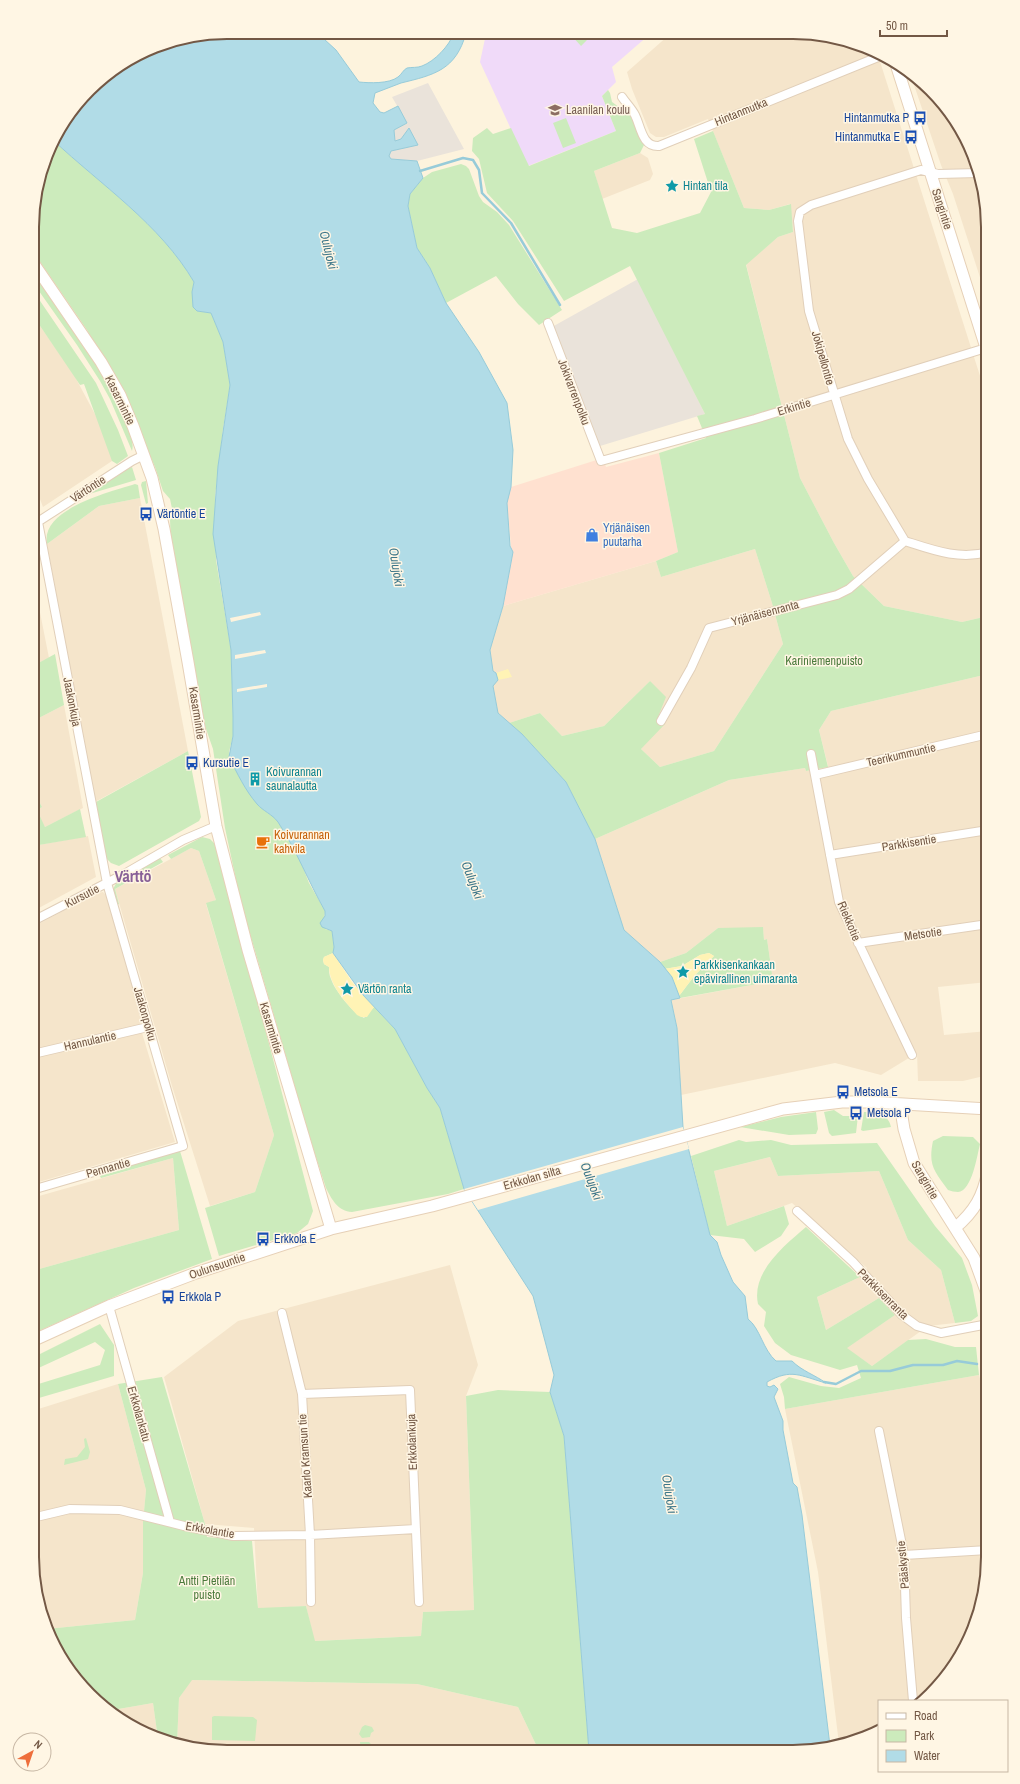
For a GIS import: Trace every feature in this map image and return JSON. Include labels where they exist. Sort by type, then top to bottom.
[{"type":"street","name":"Hintanmutka","points":[[622,97],[635,114],[647,142],[653,146],[659,146],[876,58]]},
{"type":"street","name":"Sangintie","points":[[899,72],[981,332]]},
{"type":"street","name":"Jokipellontie","points":[[905,541],[868,478],[848,439],[833,395],[809,311],[798,221],[800,212],[811,205],[921,170],[930,172]]},
{"type":"street","points":[[930,172],[938,174],[973,173]]},
{"type":"street","name":"Kasarmintie","points":[[39,271],[104,368],[120,395],[152,478],[164,529],[216,826],[248,950],[331,1228]]},
{"type":"street","name":"Jokivarrenpolku","points":[[548,323],[600,461]]},
{"type":"street","name":"Erkintie","points":[[600,461],[755,419],[981,353]]},
{"type":"street","name":"Värtöntie","points":[[39,521],[132,461],[144,455]]},
{"type":"street","points":[[905,541],[948,554],[974,556],[981,554]]},
{"type":"street","name":"Yrjänäisenranta","points":[[661,721],[691,668],[709,628],[837,595],[849,589],[905,541]]},
{"type":"street","name":"Jaakonkuja","points":[[39,544],[107,883]]},
{"type":"street","name":"Teerikummuntie","points":[[815,775],[981,736]]},
{"type":"street","name":"Riekkotie","points":[[811,754],[839,902],[912,1055]]},
{"type":"street","name":"Kursutie","points":[[39,918],[107,883],[183,840],[216,826]]},
{"type":"street","name":"Parkkisentie","points":[[830,856],[981,831]]},
{"type":"street","name":"Jaakonpolku","points":[[107,883],[183,1146]]},
{"type":"street","name":"Metsotie","points":[[858,943],[981,925]]},
{"type":"street","name":"Hannulantie","points":[[39,1053],[148,1027]]},
{"type":"street","name":"Erkkolan silta","points":[[432,1206],[724,1124],[783,1109],[842,1102],[981,1109]]},
{"type":"street","name":"Sangintie","points":[[900,1104],[904,1129],[914,1164],[974,1258],[981,1276]]},
{"type":"street","name":"Pennantie","points":[[39,1188],[183,1146]]},
{"type":"street","points":[[955,1228],[969,1216],[977,1205],[981,1194]]},
{"type":"street","name":"Oulunsuuntie","points":[[39,1338],[109,1306],[240,1257],[331,1228],[432,1206]]},
{"type":"street","name":"Parkkisenranta","points":[[797,1211],[853,1262],[902,1315],[917,1326],[941,1332],[981,1325]]},
{"type":"street","name":"Erkkolankatu","points":[[109,1306],[170,1522]]},
{"type":"street","name":"Kaarlo Kramsun tie","points":[[282,1313],[302,1394],[310,1535],[311,1602]]},
{"type":"street","name":"Erkkolankuja","points":[[302,1394],[410,1390],[419,1602]]},
{"type":"street","name":"Pääskystie","points":[[879,1432],[904,1555],[906,1618],[913,1700]]},
{"type":"street","name":"Erkkolantie","points":[[39,1516],[70,1509],[120,1510],[233,1536],[310,1535],[416,1529]]},
{"type":"street","points":[[904,1555],[981,1550]]},
{"type":"shaded area","name":"Laanilan koulu","points":[[485,39],[644,39],[612,67],[616,82],[602,96],[616,131],[528,166],[480,62]]},
{"type":"shaded area","points":[[664,39],[805,39],[841,45],[865,53],[880,60],[981,379],[981,618],[962,622],[884,606],[853,576],[800,478],[746,264],[778,237],[793,232],[790,204],[769,210],[744,208],[708,119],[664,137],[656,137],[650,133],[632,89],[627,72]]},
{"type":"shaded area","points":[[428,83],[464,149],[417,161],[391,159],[389,156],[391,151],[418,145],[401,139],[395,141],[394,130],[407,123],[392,97]]},
{"type":"shaded area","points":[[913,83],[926,94],[942,113],[956,133],[967,155],[975,179],[981,215],[981,280],[953,194],[941,165]]},
{"type":"shaded area","points":[[640,153],[648,158],[653,174],[650,180],[602,199],[594,171]]},
{"type":"shaded area","points":[[638,279],[705,414],[600,446],[552,327]]},
{"type":"shaded area","points":[[39,324],[74,375],[96,416],[115,459],[43,507],[39,497]]},
{"type":"shaded area","name":"Yrjänäisen puutarha","points":[[659,453],[678,552],[656,561],[503,606],[512,557],[507,503],[511,487],[603,458],[606,467]]},
{"type":"shaded area","points":[[140,498],[188,751],[95,802],[47,544],[99,506]]},
{"type":"shaded area","points":[[755,549],[783,644],[714,751],[660,767],[641,749],[658,717],[650,681],[604,726],[562,736],[540,713],[509,723],[498,713],[493,686],[490,650],[503,606],[656,561],[661,577]]},
{"type":"shaded area","points":[[39,607],[49,658],[39,663]]},
{"type":"shaded area","points":[[981,676],[981,983],[938,987],[944,1035],[981,1032],[981,1077],[963,1081],[918,1081],[917,1053],[881,1075],[835,1063],[681,1095],[677,1028],[671,1000],[773,981],[767,939],[764,940],[763,928],[718,928],[686,953],[660,962],[624,930],[595,839],[729,780],[805,768],[806,771],[828,766],[819,730],[831,711]]},
{"type":"shaded area","points":[[64,705],[83,808],[45,827],[39,816],[39,808],[42,807],[39,801],[39,718]]},
{"type":"shaded area","points":[[88,836],[96,877],[39,908],[39,845]]},
{"type":"shaded area","points":[[191,848],[199,851],[216,900],[206,904],[274,1135],[255,1192],[210,1206],[172,1086],[115,889]]},
{"type":"shaded area","points":[[103,892],[107,897],[142,1022],[138,1026],[39,1050],[39,924],[97,893]]},
{"type":"shaded area","points":[[142,1033],[175,1142],[39,1182],[39,1057]]},
{"type":"shaded area","points":[[770,1157],[778,1176],[879,1171],[908,1240],[941,1270],[955,1323],[928,1326],[872,1366],[846,1348],[895,1315],[879,1298],[826,1330],[817,1297],[860,1277],[867,1268],[792,1203],[727,1226],[714,1171]]},
{"type":"shaded area","points":[[173,1158],[179,1230],[39,1269],[39,1196]]},
{"type":"shaded area","points":[[450,1265],[478,1365],[466,1396],[474,1610],[423,1612],[421,1636],[314,1641],[306,1606],[258,1609],[254,1528],[205,1524],[164,1377],[238,1321]]},
{"type":"shaded area","points":[[979,1375],[981,1383],[981,1569],[975,1605],[967,1629],[956,1651],[942,1671],[917,1698],[914,1700],[878,1700],[878,1725],[865,1731],[838,1739],[818,1572],[785,1409]]},
{"type":"shaded area","points":[[118,1384],[146,1490],[143,1522],[143,1573],[135,1620],[53,1628],[45,1605],[39,1569],[39,1409]]},
{"type":"shaded area","points":[[191,1680],[417,1684],[518,1707],[536,1745],[215,1745],[177,1738],[179,1698]]},
{"type":"shaded area","points":[[153,1703],[157,1732],[133,1720],[118,1709]]},
{"type":"green space","points":[[575,39],[587,40],[581,46]]},
{"type":"green space","name":"Kariniemenpuisto","points":[[608,90],[612,102],[630,115],[644,145],[640,153],[594,171],[612,228],[637,233],[700,213],[711,192],[694,139],[713,131],[744,208],[769,210],[791,204],[793,232],[778,237],[746,265],[800,478],[853,576],[884,606],[962,622],[981,618],[981,676],[831,711],[819,730],[828,767],[806,771],[805,768],[729,780],[595,839],[566,782],[522,734],[509,723],[540,713],[562,736],[604,726],[650,681],[666,697],[658,717],[665,724],[641,749],[660,767],[714,751],[783,644],[755,549],[661,577],[656,561],[678,552],[659,453],[706,438],[697,416],[705,414],[630,266],[564,301],[513,221],[487,193],[479,159],[472,151],[473,138],[487,128],[493,134],[511,128],[529,166],[616,131],[602,96]]},
{"type":"green space","points":[[566,118],[576,143],[563,148],[553,123]]},
{"type":"green space","points":[[58,145],[147,223],[180,261],[194,282],[192,292],[197,311],[211,313],[223,342],[230,385],[215,497],[216,560],[231,650],[233,736],[229,752],[258,805],[277,820],[298,855],[309,883],[325,911],[325,929],[332,931],[334,947],[333,953],[324,957],[323,960],[324,964],[329,967],[333,984],[345,1001],[364,1018],[374,1007],[395,1029],[427,1088],[440,1108],[464,1189],[448,1194],[352,1212],[343,1210],[339,1207],[333,1201],[326,1188],[311,1142],[241,903],[225,828],[213,749],[205,726],[171,547],[170,519],[174,518],[170,499],[163,491],[155,467],[123,393],[87,330],[39,260],[39,215],[45,179]]},
{"type":"green space","points":[[461,164],[469,169],[479,196],[483,202],[497,212],[509,225],[562,310],[539,325],[518,304],[496,276],[446,303],[430,268],[417,248],[408,206],[410,194],[423,178],[432,172]]},
{"type":"green space","points":[[39,280],[94,361],[110,389],[123,414],[131,435],[132,451],[110,399],[77,345],[39,291]]},
{"type":"green space","points":[[39,299],[96,383],[118,430],[128,456],[117,464],[112,461],[84,384],[80,385],[39,324]]},
{"type":"green space","points":[[132,467],[136,480],[86,495],[126,469]]},
{"type":"green space","points":[[146,481],[148,503],[146,504],[141,485],[142,482]]},
{"type":"green space","points":[[135,484],[138,485],[140,498],[99,506],[47,544],[48,532],[54,521],[65,512],[94,497]]},
{"type":"green space","points":[[55,654],[64,705],[39,718],[39,663]]},
{"type":"green space","points":[[188,751],[201,817],[199,821],[119,866],[111,863],[106,858],[96,802]]},
{"type":"green space","points":[[39,801],[42,807],[39,809]]},
{"type":"green space","points":[[80,809],[86,837],[39,845],[39,814],[45,827]]},
{"type":"green space","points":[[202,837],[210,839],[217,846],[313,1211],[308,1224],[297,1233],[219,1256],[205,1208],[255,1192],[274,1135],[206,903],[216,900],[199,851],[191,848],[171,859],[168,855]]},
{"type":"green space","points":[[160,858],[163,862],[115,889],[119,904],[117,905],[113,889],[117,882]]},
{"type":"green space","points":[[763,927],[764,940],[767,939],[773,981],[680,998],[679,996],[695,975],[714,956],[709,953],[700,955],[682,966],[664,969],[660,962],[686,953],[718,928]]},
{"type":"green space","points":[[834,1110],[843,1116],[858,1116],[856,1133],[832,1136],[829,1133],[824,1112]]},
{"type":"green space","points":[[816,1112],[818,1129],[816,1134],[789,1135],[740,1127],[781,1117]]},
{"type":"green space","points":[[864,1112],[881,1114],[887,1119],[891,1127],[861,1130]]},
{"type":"green space","points":[[943,1136],[973,1137],[980,1144],[970,1180],[963,1190],[958,1192],[948,1190],[933,1167],[931,1156],[933,1141]]},
{"type":"green space","points":[[739,1140],[746,1142],[771,1140],[791,1145],[877,1143],[935,1226],[962,1258],[972,1285],[978,1316],[971,1321],[955,1323],[941,1270],[908,1240],[879,1171],[778,1176],[770,1157],[714,1171],[727,1226],[784,1206],[789,1224],[781,1236],[755,1252],[744,1239],[710,1235],[691,1156]]},
{"type":"green space","points":[[180,1151],[212,1259],[134,1288],[39,1331],[39,1269],[179,1230],[173,1158],[101,1178],[100,1174]]},
{"type":"green space","points":[[806,1227],[860,1277],[817,1297],[826,1330],[879,1298],[895,1315],[847,1348],[872,1366],[908,1340],[926,1339],[955,1347],[976,1347],[979,1375],[785,1409],[784,1397],[780,1384],[789,1377],[821,1386],[839,1388],[861,1378],[857,1365],[840,1370],[791,1355],[775,1343],[764,1326],[766,1312],[758,1304],[757,1292],[760,1281],[772,1260]]},
{"type":"green space","points":[[100,1324],[114,1345],[114,1376],[39,1398],[39,1384],[100,1365],[105,1350],[95,1342],[39,1368],[39,1354]]},
{"type":"green space","name":"Antti Pietilän puisto","points":[[162,1377],[205,1524],[207,1537],[252,1541],[258,1608],[306,1606],[315,1641],[421,1636],[423,1612],[474,1610],[466,1396],[498,1390],[550,1392],[564,1436],[589,1745],[536,1745],[518,1707],[417,1684],[192,1680],[179,1698],[177,1738],[157,1732],[153,1703],[118,1709],[113,1706],[94,1690],[78,1671],[64,1651],[53,1628],[135,1620],[143,1573],[143,1522],[146,1490],[118,1384]]},
{"type":"green space","points":[[86,1438],[90,1452],[88,1459],[64,1465],[65,1459],[77,1457],[85,1447],[84,1439]]},
{"type":"green space","points":[[212,1717],[253,1717],[257,1720],[255,1741],[212,1740]]},
{"type":"green space","points":[[365,1725],[372,1727],[374,1731],[371,1733],[370,1737],[362,1738],[359,1734],[362,1727]]},
{"type":"green space","points":[[360,1742],[369,1742],[372,1745],[360,1745]]},
{"type":"sand","points":[[508,669],[512,677],[498,680],[496,673]]},
{"type":"sand","name":"Värtön ranta","points":[[333,953],[352,982],[374,1007],[367,1017],[357,1015],[335,987],[329,967],[324,964],[323,960],[324,957]]},
{"type":"sand","name":"Parkkisenkankaan epävirallinen uimaranta","points":[[709,953],[714,956],[695,975],[679,996],[672,977],[664,969],[682,966],[700,955]]},
{"type":"water","name":"Oulujoki","points":[[215,39],[324,39],[336,50],[359,82],[373,83],[390,81],[399,76],[407,68],[420,67],[427,64],[441,52],[451,39],[464,39],[456,55],[450,63],[442,69],[424,77],[401,83],[375,93],[373,103],[380,112],[384,113],[398,106],[407,123],[394,130],[395,141],[401,139],[409,128],[418,145],[391,151],[389,156],[391,159],[417,161],[423,178],[410,194],[408,206],[417,248],[430,268],[446,303],[479,352],[507,403],[513,450],[511,487],[507,503],[510,546],[513,552],[503,606],[490,650],[493,671],[496,673],[498,680],[493,686],[498,713],[522,734],[566,782],[595,839],[624,930],[660,962],[672,977],[680,998],[671,1000],[677,1028],[683,1127],[710,1235],[717,1242],[733,1282],[745,1296],[748,1319],[756,1328],[768,1351],[776,1361],[792,1361],[800,1368],[826,1383],[790,1374],[783,1375],[767,1382],[767,1386],[770,1387],[774,1385],[778,1389],[774,1397],[783,1421],[783,1430],[793,1483],[797,1487],[802,1515],[829,1741],[805,1745],[589,1745],[564,1436],[550,1392],[554,1375],[533,1296],[464,1189],[440,1108],[427,1088],[395,1029],[363,995],[333,953],[334,947],[332,931],[322,927],[320,923],[325,916],[325,911],[291,844],[278,822],[253,799],[229,757],[233,736],[231,650],[213,534],[218,466],[230,385],[223,342],[211,313],[197,311],[193,307],[192,292],[194,282],[180,261],[147,223],[58,145],[78,113],[94,94],[133,64],[155,53],[179,45]]},
{"type":"pier","points":[[260,612],[261,615],[231,622],[230,618]]},
{"type":"pier","points":[[265,650],[266,653],[235,659],[235,655]]},
{"type":"pier","points":[[267,684],[267,687],[237,692],[237,689]]},
{"type":"pier","points":[[683,1127],[689,1149],[478,1210],[464,1189]]},
{"type":"waterway","points":[[420,171],[463,158],[473,160],[479,170],[482,193],[511,223],[560,305]]},
{"type":"waterway","points":[[824,1382],[836,1384],[861,1371],[890,1371],[913,1365],[943,1365],[957,1361],[977,1364]]},
{"type":"place","name":"Laanilan koulu","points":[[555,110]]},
{"type":"place","name":"Hintanmutka P","points":[[920,118]]},
{"type":"place","name":"Hintanmutka E","points":[[911,137]]},
{"type":"place","name":"Hintan tila","points":[[672,186]]},
{"type":"place","name":"Värtöntie E","points":[[146,514]]},
{"type":"place","name":"Yrjänäisen puutarha","points":[[592,535]]},
{"type":"place","name":"Kursutie E","points":[[192,763]]},
{"type":"place","name":"Koivurannan saunalautta","points":[[255,779]]},
{"type":"place","name":"Koivurannan kahvila","points":[[263,842]]},
{"type":"place","name":"Parkkisenkankaan epävirallinen uimaranta","points":[[683,972]]},
{"type":"place","name":"Värtön ranta","points":[[347,989]]},
{"type":"place","name":"Metsola E","points":[[843,1092]]},
{"type":"place","name":"Metsola P","points":[[856,1113]]},
{"type":"place","name":"Erkkola E","points":[[263,1239]]},
{"type":"place","name":"Erkkola P","points":[[168,1297]]},
{"type":"district","name":"Värttö","points":[[133,876]]}]
